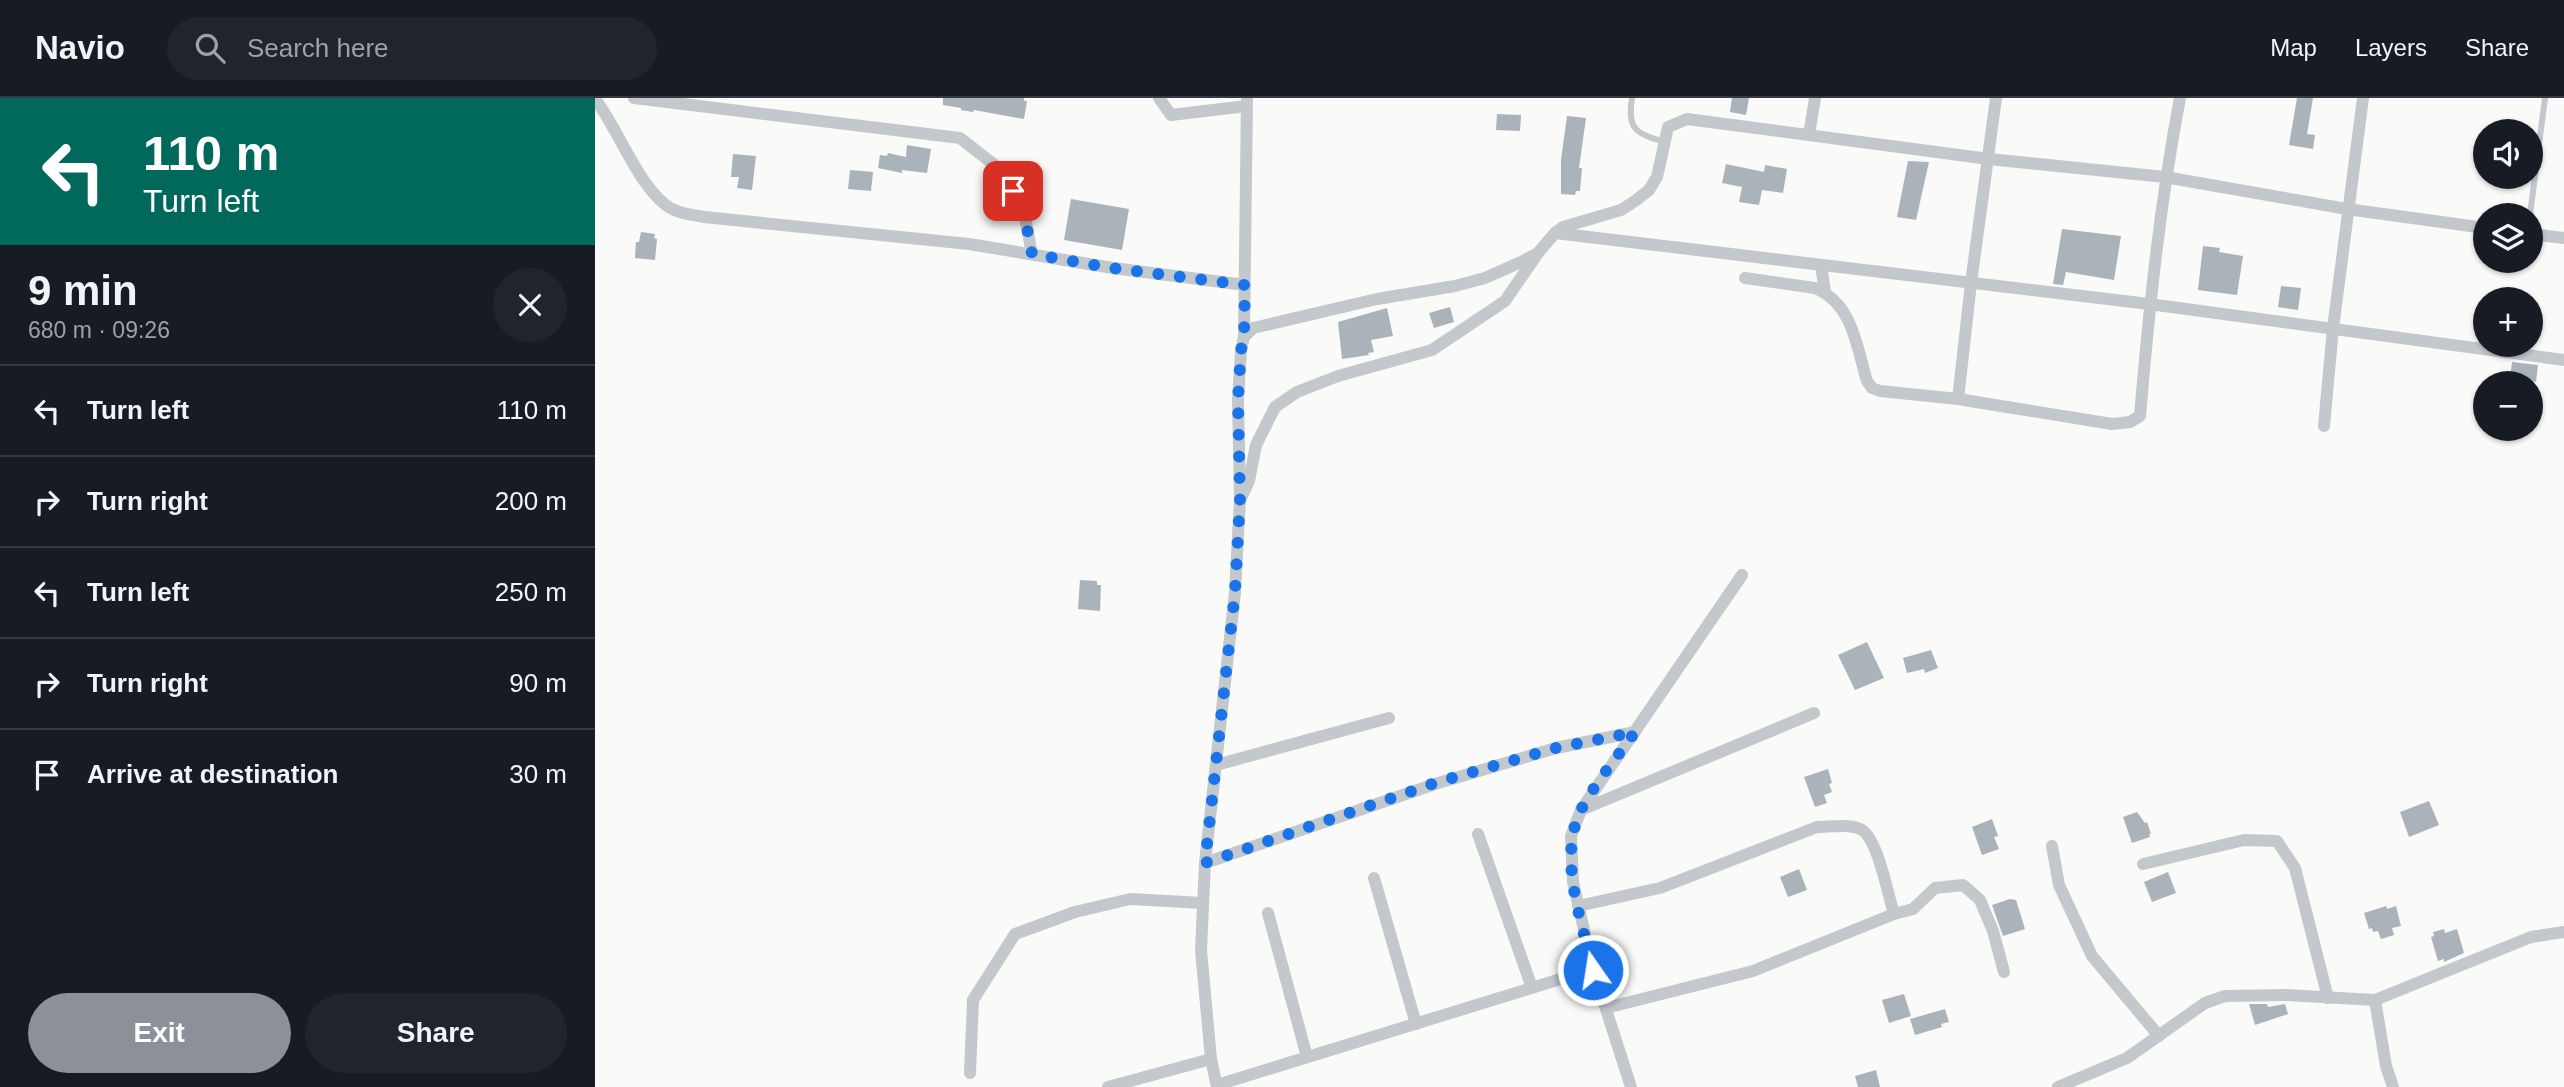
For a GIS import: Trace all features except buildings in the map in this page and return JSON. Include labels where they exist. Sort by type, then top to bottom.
[{"type":"street","points":[[634,98],[960,138],[1001,170],[1024,212],[1032,254]]},
{"type":"street","points":[[1159,98],[1171,115],[1247,102],[1244,337],[1238,400],[1240,499],[1235,592],[1205,863],[1201,950],[1211,1059],[1217,1086],[1593,970]]},
{"type":"street","points":[[1809,135],[1815,98]]},
{"type":"street","points":[[1958,399],[1996,98]]},
{"type":"street","points":[[1745,278],[1815,288],[1825,292],[1838,304],[1853,327],[1867,381],[1872,388],[1879,391],[1958,399],[2112,424],[2130,422],[2140,416],[2149,304],[2165,177],[2180,98]]},
{"type":"street","points":[[2324,426],[2347,209],[2363,98]]},
{"type":"street","points":[[595,99],[607,114],[646,186],[672,209],[704,217],[969,244],[1112,268],[1245,285]]},
{"type":"street","points":[[1240,499],[1249,481],[1256,445],[1275,407],[1297,392],[1338,376],[1432,350],[1504,301],[1555,233],[1563,227],[1621,210],[1649,190],[1657,177],[1668,127],[1687,120],[1989,159],[2165,177],[2347,209],[2473,226]]},
{"type":"street","points":[[1555,233],[2149,304],[2564,360]]},
{"type":"street","points":[[2543,235],[2564,238]]},
{"type":"street","points":[[1244,337],[1253,328],[1265,325],[1485,278],[1538,253]]},
{"type":"street","points":[[1821,265],[1825,292]]},
{"type":"street","points":[[1631,1087],[1593,970],[1573,882],[1571,836],[1581,810],[1742,575]]},
{"type":"street","points":[[1581,810],[1814,713]]},
{"type":"street","points":[[1216,765],[1389,718]]},
{"type":"street","points":[[1205,863],[1435,783],[1556,748],[1635,732]]},
{"type":"street","points":[[1578,906],[1660,888],[1817,827],[1843,826],[1862,830],[1873,844],[1894,914]]},
{"type":"street","points":[[1478,834],[1532,988]]},
{"type":"street","points":[[2143,864],[2244,840],[2277,841],[2295,868],[2327,998]]},
{"type":"street","points":[[2052,846],[2059,885],[2092,956],[2159,1035]]},
{"type":"street","points":[[1374,878],[1416,1024]]},
{"type":"street","points":[[1606,1009],[1753,971],[1894,914],[1913,909],[1935,888],[1963,885],[1980,900],[1993,931],[2004,972]]},
{"type":"street","points":[[970,1073],[973,1000],[1015,934],[1075,912],[1131,899],[1203,903]]},
{"type":"street","points":[[1268,913],[1307,1058]]},
{"type":"street","points":[[2058,1087],[2083,1081],[2127,1058],[2205,1003],[2225,996],[2375,1000],[2531,937],[2564,932]]},
{"type":"street","points":[[2375,1000],[2386,1066],[2393,1087]]},
{"type":"street","points":[[1108,1087],[1211,1059]]},
{"type":"lane","points":[[1632,98],[1632,125],[1641,135],[1664,142]]},
{"type":"lane","points":[[2532,203],[2545,98]]},
{"type":"route","points":[[1013,191],[1024,212],[1032,254],[1112,268],[1245,285],[1244,337],[1238,400],[1240,499],[1235,592],[1205,863],[1435,783],[1556,748],[1635,732],[1581,810],[1571,836],[1573,882],[1593,970]]}]
